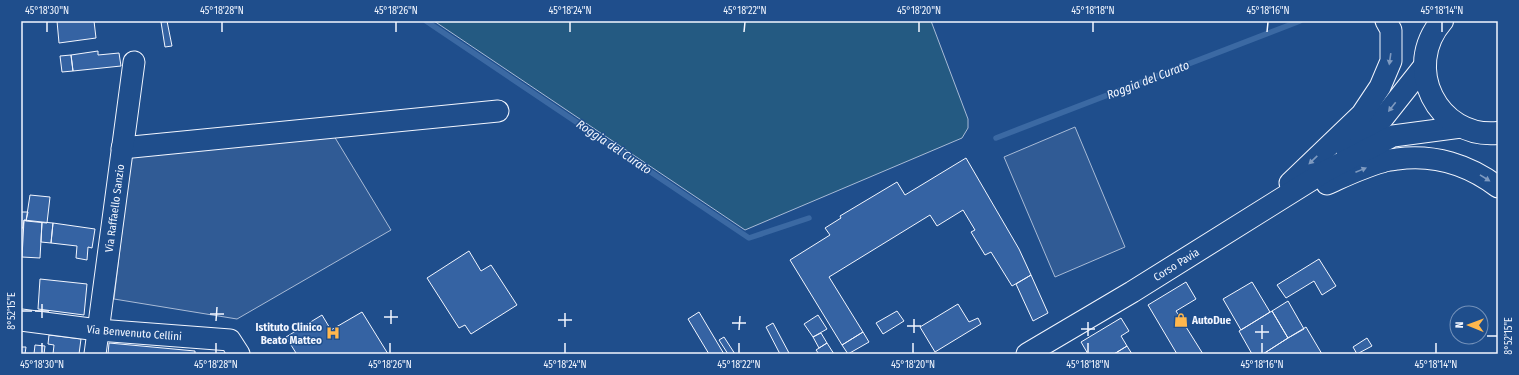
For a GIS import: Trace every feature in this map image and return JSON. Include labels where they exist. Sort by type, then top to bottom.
[{"type":"main road","points":[[1431,27],[1424,65],[1427,84],[1434,101],[1446,116],[1461,127],[1494,138]]},
{"type":"street","points":[[1260,211],[1362,114],[1380,87],[1391,61],[1391,30],[1386,21]]},
{"type":"street","name":"Via Raffaello Sanzio","points":[[95,354],[134,62]]},
{"type":"street","name":"Corso Pavia","points":[[1324,172],[1384,118],[1424,65]]},
{"type":"street","points":[[122,148],[498,111]]},
{"type":"street","name":"Corso Pavia","points":[[1027,354],[1126,296],[1324,172],[1393,136],[1461,127]]},
{"type":"street","points":[[1260,211],[1383,161],[1406,158],[1430,158],[1452,163],[1485,177],[1498,187]]},
{"type":"street","name":"Via Benvenuto Cellini","points":[[21,320],[235,347]]},
{"type":"shaded area","points":[[434,21],[931,21],[968,119],[968,128],[962,138],[745,230]]},
{"type":"shaded area","points":[[1075,127],[1125,247],[1055,277],[1004,157]]},
{"type":"shaded area","points":[[334,136],[391,230],[237,319],[114,299],[131,155]]},
{"type":"building","points":[[57,21],[94,21],[96,38],[59,43]]},
{"type":"building","points":[[167,21],[172,46],[165,47],[161,22]]},
{"type":"building","points":[[98,51],[98,55],[119,53],[121,66],[73,71],[71,55]]},
{"type":"building","points":[[71,55],[73,71],[62,72],[60,56]]},
{"type":"building","points":[[966,158],[1019,249],[1031,275],[1012,286],[991,252],[985,255],[971,232],[975,230],[963,210],[937,226],[930,215],[829,277],[863,332],[842,345],[790,260],[830,235],[825,228],[841,218],[840,216],[897,182],[905,195]]},
{"type":"building","points":[[30,195],[50,197],[47,223],[26,221]]},
{"type":"building","points":[[21,212],[28,212],[26,221],[24,220],[23,228],[21,228]]},
{"type":"building","points":[[24,220],[42,222],[40,258],[22,257]]},
{"type":"building","points":[[42,222],[53,223],[51,243],[41,242]]},
{"type":"building","points":[[53,223],[95,229],[92,248],[88,247],[87,260],[76,258],[77,246],[51,243]]},
{"type":"building","points":[[469,251],[481,271],[491,265],[517,305],[471,334],[465,325],[459,328],[427,278]]},
{"type":"building","points":[[1319,259],[1336,286],[1322,295],[1314,281],[1286,298],[1277,285]]},
{"type":"building","points":[[1031,275],[1048,313],[1033,321],[1016,284]]},
{"type":"building","points":[[40,279],[87,284],[84,315],[38,309]]},
{"type":"building","points":[[1186,282],[1196,299],[1176,311],[1203,354],[1177,354],[1148,305]]},
{"type":"building","points":[[1252,282],[1270,312],[1241,330],[1223,299]]},
{"type":"building","points":[[1288,301],[1304,329],[1288,338],[1272,311]]},
{"type":"building","points":[[958,304],[969,322],[978,318],[981,324],[935,352],[920,327]]},
{"type":"building","points":[[897,311],[904,321],[883,334],[876,323]]},
{"type":"building","points":[[1272,311],[1288,338],[1263,354],[1252,354],[1239,331]]},
{"type":"building","name":"Istituto Clinico Beato Matteo","points":[[362,312],[388,354],[293,354],[296,353],[286,337],[322,315],[331,330]]},
{"type":"building","points":[[699,312],[724,354],[709,354],[688,319]]},
{"type":"building","points":[[818,315],[827,329],[813,337],[804,324]]},
{"type":"building","points":[[1121,318],[1129,331],[1121,336],[1127,346],[1114,354],[1088,354],[1081,342]]},
{"type":"building","points":[[773,323],[789,353],[787,354],[780,354],[766,327]]},
{"type":"building","points":[[1306,327],[1322,354],[1263,354],[1288,338]]},
{"type":"building","points":[[863,332],[869,342],[848,354],[842,345]]},
{"type":"building","points":[[821,333],[827,343],[819,348],[813,337]]},
{"type":"building","points":[[49,335],[81,339],[79,354],[53,354],[54,345],[48,344]]},
{"type":"building","points":[[724,337],[735,354],[728,354],[719,340]]},
{"type":"building","points":[[1367,338],[1372,346],[1357,354],[1353,347]]},
{"type":"building","points":[[109,343],[195,351],[195,354],[108,354]]},
{"type":"building","points":[[827,343],[834,354],[819,354],[816,350]]},
{"type":"building","points":[[35,345],[45,346],[44,354],[34,354]]},
{"type":"building","points":[[1127,346],[1132,354],[1114,354]]},
{"type":"building","points":[[21,347],[26,347],[25,354],[21,354]]},
{"type":"waterway","name":"Roggia del Curato","points":[[426,21],[749,238],[809,218]]},
{"type":"waterway","name":"Roggia del Curato","points":[[996,138],[1300,21]]},
{"type":"place","name":"AutoDue","points":[[1181,320]]},
{"type":"place","name":"Istituto Clinico Beato Matteo","points":[[333,333]]}]
